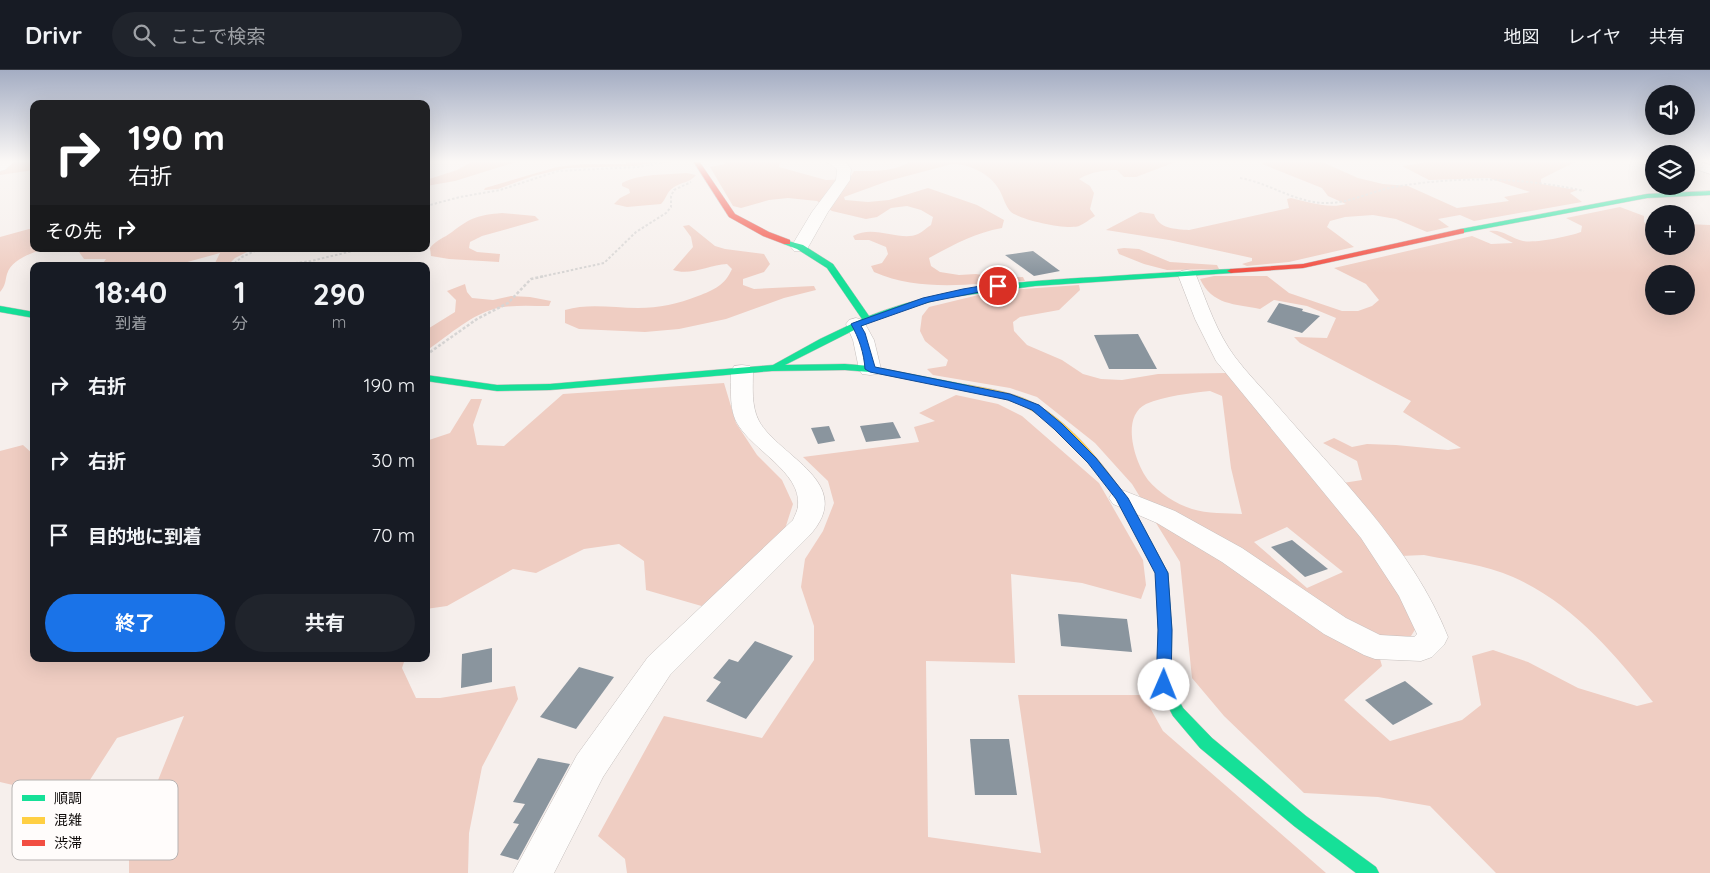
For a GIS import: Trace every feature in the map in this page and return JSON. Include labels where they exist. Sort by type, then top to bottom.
[{"type":"street","points":[[721,198],[732,215],[766,234],[800,247],[830,266],[862,322],[870,369]]},
{"type":"street","points":[[800,247],[829,198]]},
{"type":"street","points":[[772,368],[862,322],[926,300],[984,287],[1281,269],[1323,263],[1452,233],[1631,198]]},
{"type":"street","points":[[1122,498],[1166,517],[1232,555],[1335,626],[1375,647],[1421,649],[1433,637],[1427,619],[1418,603],[1382,547],[1227,361],[1203,318],[1188,275]]},
{"type":"street","points":[[0,309],[30,314]]},
{"type":"street","points":[[430,379],[497,388],[550,387],[772,368],[817,366],[870,369],[1010,397],[1036,408],[1058,426],[1092,461],[1122,498],[1162,573],[1165,630],[1164,685],[1178,712],[1206,743],[1300,821],[1370,873]]},
{"type":"street","points":[[533,873],[590,766],[622,716],[659,666],[793,536],[806,521],[811,505],[810,490],[804,478],[757,435],[748,423],[744,411],[742,371]]},
{"type":"path","points":[[430,205],[452,198]]},
{"type":"path","points":[[430,352],[477,319],[508,303],[531,280],[604,263],[636,232],[666,213],[671,207],[669,198]]},
{"type":"path","points":[[1301,198],[1337,204],[1352,198]]},
{"type":"path","points":[[236,262],[253,252]]},
{"type":"path","points":[[304,262],[348,252]]},
{"type":"shaded area","points":[[620,198],[665,198],[661,204],[627,207],[614,204]]},
{"type":"shaded area","points":[[729,198],[784,198],[769,200],[741,208],[733,206]]},
{"type":"shaded area","points":[[793,198],[844,198],[868,202],[894,198],[958,198],[977,205],[1004,220],[1002,228],[973,236],[955,244],[929,258],[931,266],[940,272],[959,275],[976,274],[1001,278],[1023,277],[1025,281],[968,285],[930,285],[911,283],[874,272],[871,266],[882,263],[888,254],[886,247],[869,240],[855,240],[853,236],[861,233],[878,232],[911,236],[922,232],[931,225],[933,217],[921,210],[907,206],[891,208],[877,217],[866,219],[832,211],[817,201]]},
{"type":"shaded area","points":[[1003,198],[1093,198],[1090,209],[1095,216],[1079,226],[1064,227],[1044,224],[1016,215],[1006,205]]},
{"type":"shaded area","points":[[1289,198],[1333,206],[1346,204],[1334,198],[1436,198],[1457,208],[1509,201],[1506,198],[1577,198],[1582,202],[1474,221],[1460,215],[1438,219],[1449,227],[1427,232],[1396,219],[1373,215],[1345,217],[1330,221],[1327,227],[1354,247],[1289,262],[1247,266],[1242,264],[1252,261],[1252,258],[1169,240],[1106,230],[1140,212],[1154,214],[1160,223],[1168,227],[1189,230],[1289,208],[1287,199]]},
{"type":"shaded area","points":[[1620,207],[1644,216],[1645,255],[1695,255],[1695,224],[1710,225],[1710,873],[1496,873],[1430,806],[1378,797],[1304,793],[1224,716],[1192,678],[1180,562],[1132,484],[1095,443],[1037,397],[1010,388],[933,375],[927,369],[946,366],[948,360],[925,341],[920,331],[922,316],[929,307],[995,291],[1079,285],[1080,290],[1059,310],[1020,317],[1013,322],[1014,331],[1027,345],[1062,360],[1083,374],[1101,379],[1122,380],[1158,374],[1227,373],[1324,486],[1362,480],[1357,461],[1323,443],[1334,438],[1352,447],[1367,444],[1448,450],[1461,448],[1403,412],[1411,401],[1300,343],[1294,337],[1327,338],[1336,318],[1307,306],[1274,300],[1260,309],[1225,302],[1211,294],[1200,279],[1214,276],[1267,276],[1289,293],[1342,311],[1358,311],[1372,306],[1379,300],[1366,284],[1334,268],[1472,236],[1491,244],[1513,243],[1489,231],[1502,232],[1518,240],[1536,241],[1581,232],[1582,226],[1566,218]],"holes":[[[1210,391],[1222,396],[1231,468],[1242,514],[1198,511],[1174,501],[1148,480],[1135,452],[1132,429],[1138,410],[1146,404],[1161,399]],[[1287,527],[1343,572],[1307,588],[1254,542]],[[1424,555],[1480,566],[1502,573],[1513,577],[1554,600],[1573,615],[1607,648],[1653,702],[1637,706],[1578,688],[1528,662],[1493,650],[1472,656],[1481,705],[1462,720],[1390,741],[1344,700],[1382,666],[1374,638],[1411,636],[1416,628],[1400,592],[1377,557]]]},
{"type":"shaded area","points":[[502,213],[535,216],[539,220],[482,236],[470,242],[469,248],[477,252],[500,254],[499,262],[431,256],[430,248],[432,245],[464,223],[480,216]]},
{"type":"shaded area","points":[[689,225],[715,246],[764,254],[770,264],[764,272],[743,279],[743,285],[754,289],[814,286],[816,290],[784,298],[726,319],[679,329],[645,332],[579,329],[565,323],[565,310],[592,306],[646,308],[661,306],[691,299],[709,292],[718,286],[726,279],[732,269],[727,264],[686,272],[673,270],[693,247],[691,237],[683,226]]},
{"type":"shaded area","points":[[30,229],[30,252],[36,252],[13,264],[9,269],[0,292],[0,237]]},
{"type":"shaded area","points":[[1117,249],[1139,249],[1170,262],[1217,265],[1219,269],[1167,270],[1144,264],[1119,254]]},
{"type":"shaded area","points":[[79,252],[247,252],[231,262],[216,262],[220,253],[187,262],[104,262],[106,259],[84,259]]},
{"type":"shaded area","points":[[465,284],[467,292],[472,298],[493,300],[511,296],[551,301],[549,306],[505,307],[483,313],[466,322],[430,348],[430,328],[455,312],[456,300],[447,291]]},
{"type":"shaded area","points":[[724,383],[736,423],[757,455],[782,480],[793,504],[784,532],[705,607],[646,590],[644,561],[619,544],[584,549],[536,573],[513,569],[447,606],[430,608],[430,440],[450,433],[471,399],[482,399],[473,425],[477,445],[504,446],[563,394]]},
{"type":"shaded area","points":[[956,395],[998,404],[1022,416],[1099,483],[1143,560],[1146,585],[1141,599],[1082,583],[1011,574],[1015,663],[926,661],[928,837],[1041,853],[1018,695],[1143,695],[1163,731],[1326,873],[627,873],[625,859],[598,836],[664,716],[762,738],[814,660],[814,626],[801,587],[805,559],[823,531],[834,503],[828,481],[803,457],[919,442],[914,427],[935,421],[919,413]]},
{"type":"shaded area","points":[[23,445],[30,451],[30,662],[404,662],[402,668],[416,698],[440,698],[515,686],[518,699],[482,767],[469,833],[468,873],[129,873],[129,860],[178,860],[178,780],[158,780],[184,716],[117,738],[90,780],[12,780],[12,785],[0,782],[0,451]]},
{"type":"building","points":[[1033,251],[1060,271],[1034,276],[1005,255]]},
{"type":"building","points":[[1279,303],[1303,309],[1302,311],[1320,316],[1302,333],[1267,322]]},
{"type":"building","points":[[1138,334],[1157,369],[1109,369],[1094,335]]},
{"type":"building","points":[[893,422],[901,438],[866,442],[860,426]]},
{"type":"building","points":[[829,426],[835,441],[818,444],[811,428]]},
{"type":"building","points":[[1292,540],[1328,569],[1305,577],[1271,547]]},
{"type":"building","points":[[1058,614],[1127,619],[1132,652],[1061,646]]},
{"type":"building","points":[[755,641],[793,656],[746,719],[706,701],[721,682],[713,678],[729,659],[738,662]]},
{"type":"building","points":[[492,648],[492,682],[461,688],[462,654]]},
{"type":"building","points":[[579,667],[614,677],[576,729],[540,717]]},
{"type":"building","points":[[1405,681],[1433,704],[1393,725],[1365,700]]},
{"type":"building","points":[[970,739],[1009,739],[1017,795],[975,795]]},
{"type":"building","points":[[538,758],[570,764],[518,860],[500,855],[519,824],[513,823],[525,804],[513,802]]},
{"type":"traffic: fast","points":[[1461,231],[1634,198]]},
{"type":"traffic: fast","points":[[787,242],[800,247],[830,266],[867,319]]},
{"type":"traffic: fast","points":[[778,365],[869,319],[901,307],[945,296],[1035,283],[1231,271]]},
{"type":"traffic: fast","points":[[0,309],[30,314]]},
{"type":"traffic: fast","points":[[430,379],[497,388],[550,387],[772,368],[845,367],[870,369],[969,388]]},
{"type":"traffic: fast","points":[[1139,530],[1162,573],[1165,630],[1164,685],[1178,712],[1206,743],[1300,821],[1370,873]]},
{"type":"traffic: slow","points":[[969,388],[1019,400],[1035,408],[1057,425],[1095,464],[1116,489],[1139,530]]},
{"type":"traffic: jam","points":[[721,198],[732,215],[766,234],[787,242]]},
{"type":"traffic: jam","points":[[1231,271],[1303,266],[1461,231]]},
{"type":"route","points":[[998,286],[963,291],[926,300],[856,324],[869,358],[870,369],[1010,397],[1036,408],[1058,426],[1092,461],[1122,498],[1162,573],[1165,630],[1164,685]]}]
